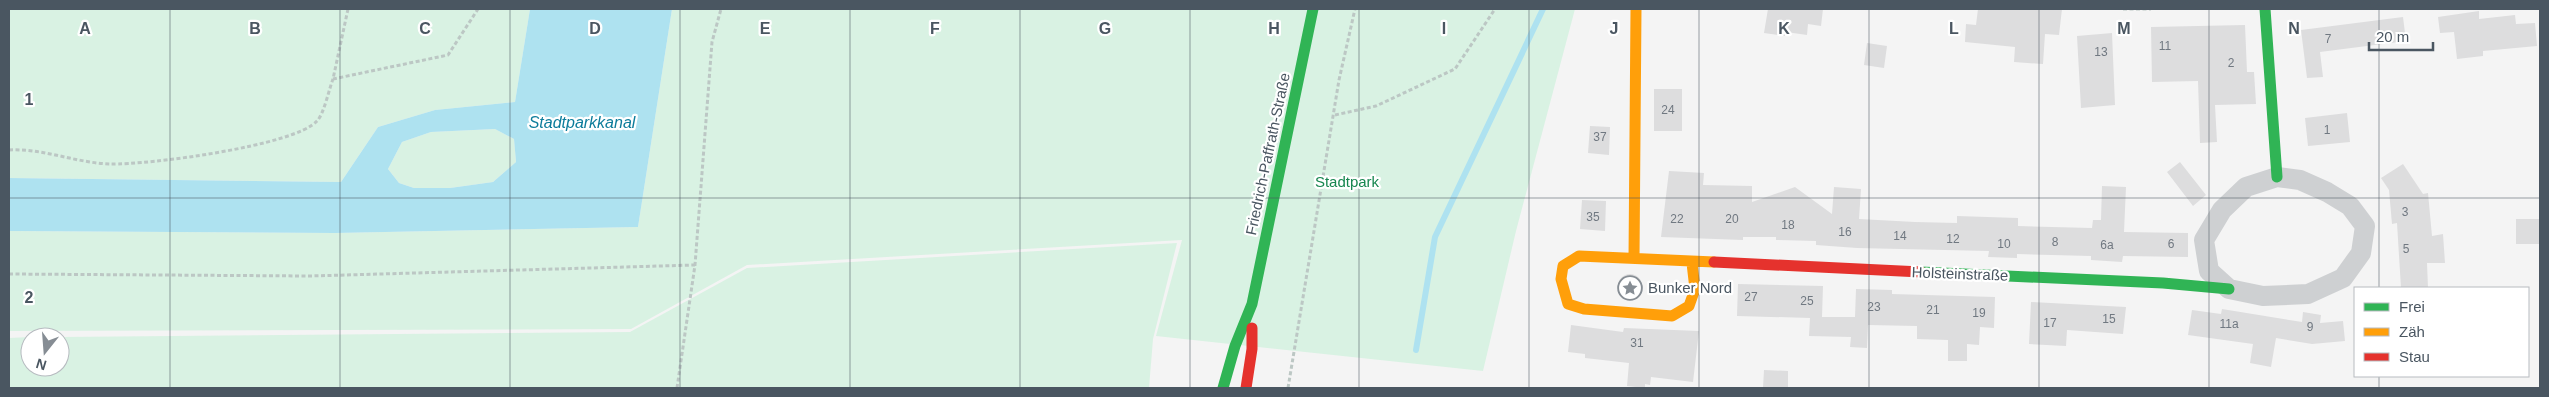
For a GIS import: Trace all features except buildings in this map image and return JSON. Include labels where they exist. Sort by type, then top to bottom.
[{"type":"street","name":"Friedrich-Paffrath-Straße","points":[[1223,388],[1235,346],[1252,304],[1313,9]]},
{"type":"street","points":[[1634,258],[1636,9]]},
{"type":"street","points":[[2265,9],[2277,177]]},
{"type":"street","name":"Holsteinstraße","points":[[1692,263],[1695,289],[1688,306],[1672,316],[1584,309],[1568,304],[1561,279],[1563,266],[1579,256],[1692,263],[2163,283],[2229,289],[2263,296],[2308,294],[2343,278],[2361,253],[2364,226],[2350,206],[2300,180],[2277,177],[2246,187],[2222,210],[2204,240],[2208,271],[2229,289]]},
{"type":"street","name":"Friedrich-Paffrath-Straße","points":[[1246,388],[1252,349],[1252,304]]},
{"type":"path","points":[[9,150],[24,149],[110,164],[207,156],[302,132],[318,120],[333,78],[348,9]]},
{"type":"path","points":[[333,78],[448,55],[478,9]]},
{"type":"path","points":[[677,388],[695,265],[712,42],[721,9]]},
{"type":"path","points":[[1288,388],[1335,115],[1339,80],[1355,9]]},
{"type":"path","points":[[1335,115],[1376,106],[1455,68],[1495,9]]},
{"type":"path","points":[[2123,9],[2151,9]]},
{"type":"path","points":[[9,274],[310,276],[695,265]]},
{"type":"green space","points":[[9,9],[530,9],[515,102],[435,110],[378,127],[341,182],[9,178]]},
{"type":"green space","name":"Stadtpark","points":[[672,9],[1575,9],[1516,231],[1483,371],[1156,336],[1182,240],[747,265],[631,329],[70,331],[70,327],[20,327],[20,331],[9,331],[9,231],[335,233],[638,227]]},
{"type":"green space","points":[[495,129],[514,139],[516,162],[493,182],[450,188],[414,188],[399,183],[388,169],[402,142],[431,132]]},
{"type":"green space","points":[[1177,243],[1153,339],[1149,388],[9,388],[9,338],[20,337],[20,377],[70,377],[70,337],[630,332],[747,268]]},
{"type":"water","name":"Stadtparkkanal","points":[[530,9],[672,9],[638,227],[335,233],[9,231],[9,178],[341,182],[378,127],[435,110],[515,102]],"holes":[[[495,129],[514,139],[516,162],[493,182],[450,188],[414,188],[399,183],[388,169],[402,142],[431,132]]]},
{"type":"waterway","points":[[1416,350],[1435,237],[1543,9]]},
{"type":"traffic: fast","points":[[1223,388],[1235,346],[1252,304],[1313,9]]},
{"type":"traffic: fast","points":[[2265,9],[2277,177]]},
{"type":"traffic: fast","points":[[1921,272],[2163,283],[2229,289]]},
{"type":"traffic: slow","points":[[1634,258],[1636,9]]},
{"type":"traffic: slow","points":[[1692,263],[1695,289],[1689,306],[1672,316],[1584,309],[1568,304],[1561,279],[1563,266],[1579,256],[1714,262]]},
{"type":"traffic: jam","points":[[1714,262],[1921,272]]},
{"type":"traffic: jam","points":[[1246,388],[1252,349],[1252,328]]},
{"type":"place","name":"Bunker Nord","points":[[1630,288]]}]
